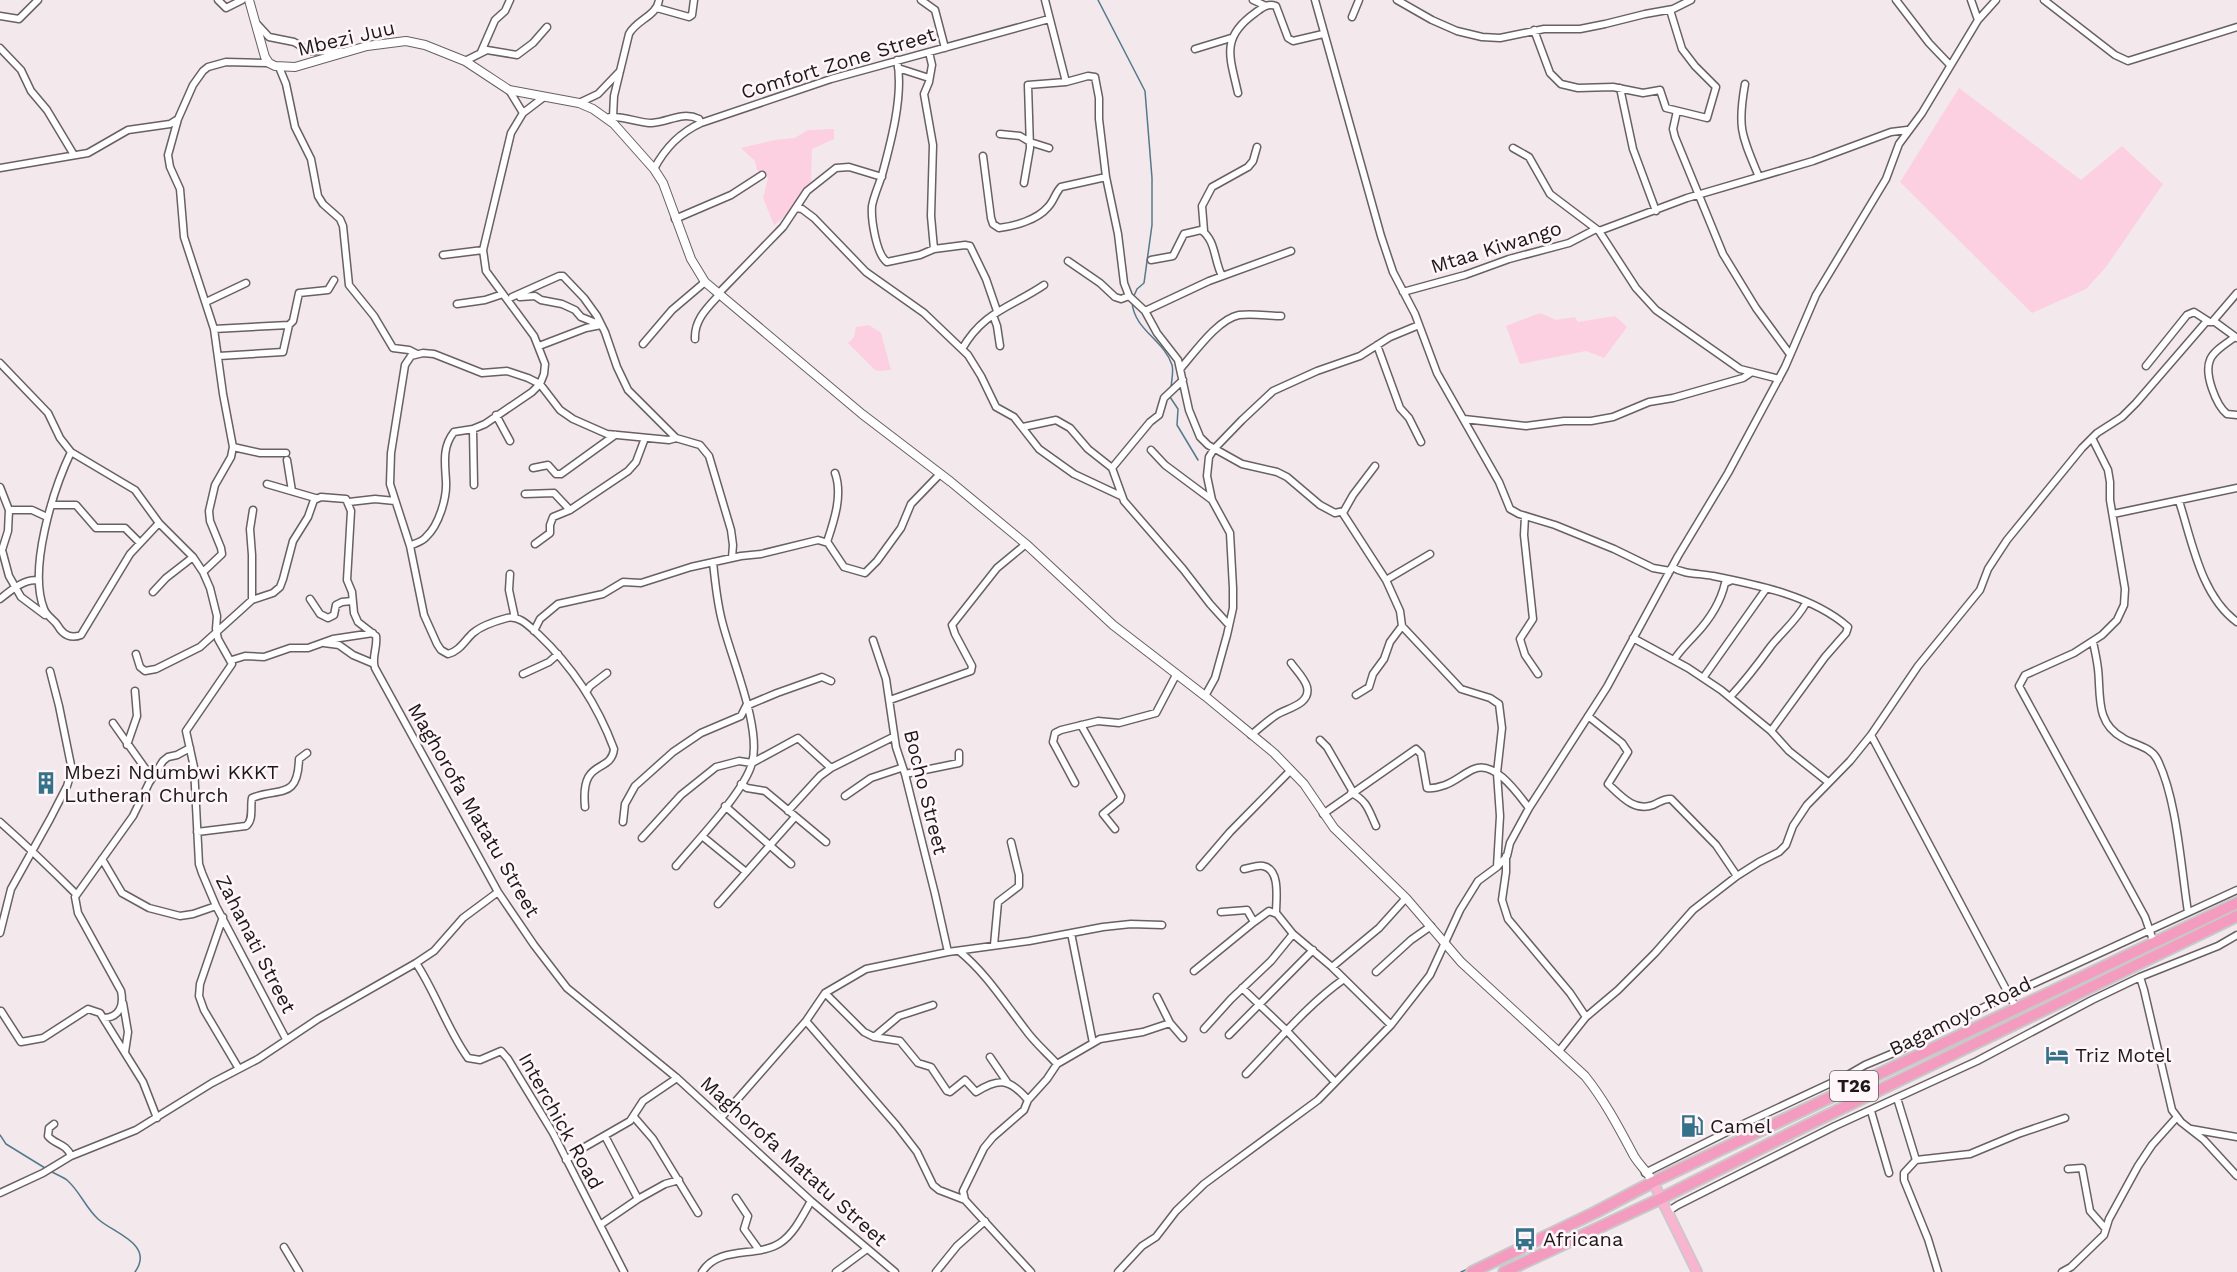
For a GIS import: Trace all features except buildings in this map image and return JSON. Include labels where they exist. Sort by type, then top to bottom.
[{"type":"highway","name":"Bagamoyo Road","points":[[1472,1272],[1596,1212],[1649,1178],[2154,944],[2237,903]]},
{"type":"highway","name":"Bagamoyo Road","points":[[1503,1272],[1660,1199],[2237,916]]},
{"type":"main road","points":[[1649,1178],[1697,1272]]},
{"type":"street","points":[[0,16],[19,19],[38,0]]},
{"type":"street","points":[[218,0],[226,8],[230,8],[242,0]]},
{"type":"street","points":[[249,0],[262,49],[269,63]]},
{"type":"street","points":[[481,52],[495,20],[505,11],[510,0]]},
{"type":"street","points":[[659,0],[657,8],[633,27],[626,43],[609,117],[654,169],[663,183],[694,267],[705,282],[862,414],[1026,544],[1113,625],[1205,696],[1291,770],[1304,784],[1334,828],[1406,898],[1461,962],[1585,1076],[1599,1093],[1649,1178],[1737,1127],[1896,1052],[2009,994],[2237,890]]},
{"type":"street","points":[[657,8],[684,18],[689,17],[692,15],[694,0]]},
{"type":"street","points":[[921,0],[934,10],[945,48]]},
{"type":"street","points":[[1045,0],[1066,82]]},
{"type":"street","points":[[1252,0],[1266,6],[1276,6],[1290,40],[1297,41],[1323,34]]},
{"type":"street","points":[[1315,0],[1393,272],[1419,326],[1437,373],[1499,482],[1509,507],[1514,512],[1590,539],[1653,568],[1671,569],[1766,589],[1829,613],[1849,628],[1771,731]]},
{"type":"street","points":[[1352,17],[1359,0]]},
{"type":"street","points":[[1397,0],[1457,31],[1482,37],[1500,38],[1534,30],[1580,29],[1670,10],[1691,0]]},
{"type":"street","points":[[1896,0],[1929,43],[1950,65]]},
{"type":"street","points":[[1971,0],[1978,20]]},
{"type":"street","points":[[1586,1017],[1570,993],[1508,919],[1502,900],[1510,843],[1529,808],[1607,687],[1671,569],[1728,473],[1779,379],[1816,295],[1886,179],[1892,159],[1907,130],[1922,112],[1978,20],[1996,0]]},
{"type":"street","points":[[2044,0],[2115,55],[2128,60],[2237,27]]},
{"type":"street","points":[[1238,93],[1230,52],[1231,38],[1241,24],[1266,6]]},
{"type":"street","points":[[1534,30],[1550,73],[1557,82],[1578,88],[1598,86],[1643,93],[1660,90],[1666,108],[1708,118],[1716,87],[1682,49],[1670,10]]},
{"type":"street","name":"Comfort Zone Street","points":[[654,169],[673,141],[701,123],[831,79],[898,64],[929,52],[1049,19]]},
{"type":"street","points":[[255,21],[268,37],[294,42],[309,51],[348,52]]},
{"type":"street","points":[[465,61],[481,52],[497,50],[517,55],[533,43],[547,27]]},
{"type":"street","points":[[1195,49],[1231,38]]},
{"type":"street","name":"Mbezi Juu","points":[[279,67],[304,66],[376,44],[406,41],[425,45],[465,61],[509,90],[579,103]]},
{"type":"street","points":[[0,48],[21,70],[31,91],[47,110],[74,155]]},
{"type":"street","points":[[929,52],[932,65],[924,94],[933,145],[934,249]]},
{"type":"street","points":[[203,572],[222,554],[209,512],[215,485],[231,457],[233,447],[214,329],[184,237],[180,189],[168,160],[178,119],[193,85],[208,67],[226,62],[269,63],[279,67],[286,84],[295,127],[311,159],[318,195],[323,204],[340,219],[343,226],[349,285],[374,316],[393,348],[409,350],[417,354],[434,354],[487,374],[507,371],[540,384],[560,410],[599,431],[645,438],[676,438],[700,445],[709,456],[731,530],[732,558]]},
{"type":"street","points":[[929,78],[898,64],[897,107],[882,177],[872,209],[875,238],[882,258],[887,262],[934,249],[970,246],[986,279],[995,313],[999,346]]},
{"type":"street","points":[[579,103],[598,94],[622,68]]},
{"type":"street","points":[[1024,183],[1030,142],[1028,85],[1066,82],[1088,76],[1095,78],[1106,177],[1124,283],[1129,296],[1145,311],[1181,368],[1189,410],[1196,429],[1204,441],[1214,449],[1249,467],[1277,472],[1335,513],[1342,512],[1375,466]]},
{"type":"street","points":[[1746,84],[1741,126],[1746,146],[1759,177]]},
{"type":"street","points":[[1620,88],[1633,149],[1656,211]]},
{"type":"street","points":[[509,90],[523,113]]},
{"type":"street","points":[[410,546],[426,538],[438,517],[446,492],[445,456],[448,441],[454,432],[486,424],[532,392],[540,384],[545,369],[539,346],[530,328],[486,271],[483,250],[505,153],[515,123],[523,113],[544,98]]},
{"type":"street","points":[[579,103],[609,117],[656,123],[672,118],[688,117],[699,119],[701,123]]},
{"type":"street","points":[[1677,111],[1673,129],[1675,137],[1723,254],[1756,308],[1790,353]]},
{"type":"street","points":[[0,168],[92,152],[128,130],[170,124],[178,119]]},
{"type":"street","name":"Mtaa Kiwango","points":[[1403,292],[1569,243],[1597,230],[1698,195],[1813,160],[1891,132],[1907,130]]},
{"type":"street","points":[[1000,134],[1020,136],[1049,148]]},
{"type":"street","points":[[1222,276],[1211,242],[1204,231],[1202,206],[1212,186],[1248,167],[1253,161],[1257,147]]},
{"type":"street","points":[[1513,148],[1529,157],[1550,194],[1597,230],[1636,288],[1656,310],[1740,369],[1779,379]]},
{"type":"street","points":[[983,156],[991,218],[993,224],[999,228],[1013,226],[1038,215],[1049,206],[1061,187],[1106,177]]},
{"type":"street","points":[[696,339],[696,328],[700,316],[718,294],[772,240],[807,191],[838,167],[849,167],[882,177]]},
{"type":"street","points":[[675,219],[731,195],[762,175]]},
{"type":"street","points":[[796,208],[808,213],[866,272],[924,313],[962,349],[981,376],[996,407],[1014,417],[1039,449],[1074,474],[1121,496]]},
{"type":"street","points":[[1151,260],[1172,257],[1185,234],[1194,230],[1204,231]]},
{"type":"street","points":[[443,255],[483,250]]},
{"type":"street","points":[[1145,311],[1177,294],[1291,251]]},
{"type":"street","points":[[1068,261],[1100,283],[1115,297],[1121,299],[1129,296]]},
{"type":"street","points":[[511,301],[563,276],[584,298],[602,325],[628,390],[676,438]]},
{"type":"street","points":[[219,356],[283,352],[299,294],[328,290],[334,280]]},
{"type":"street","points":[[643,344],[672,310],[705,282]]},
{"type":"street","points":[[206,302],[246,283]]},
{"type":"street","points":[[962,349],[974,330],[995,313],[1044,285]]},
{"type":"street","points":[[1559,1052],[1586,1017],[1644,965],[1693,910],[1737,876],[1779,852],[1786,844],[1798,817],[1871,735],[1918,666],[1980,590],[1988,569],[2007,540],[2092,438],[2122,417],[2136,403],[2237,293]]},
{"type":"street","points":[[457,304],[480,302],[503,294]]},
{"type":"street","points":[[511,301],[535,296],[541,300],[562,304],[602,325]]},
{"type":"street","points":[[2146,366],[2190,313],[2197,312],[2236,338],[2212,356],[2209,364],[2211,385],[2217,402],[2227,414],[2237,416]]},
{"type":"street","points":[[1181,368],[1215,328],[1233,318],[1242,315],[1281,316]]},
{"type":"street","points":[[214,329],[289,325]]},
{"type":"street","points":[[539,346],[586,328],[602,325]]},
{"type":"street","points":[[1205,696],[1215,678],[1229,625],[1233,588],[1231,544],[1227,527],[1212,500],[1207,467],[1209,456],[1273,392],[1317,371],[1360,356],[1390,337],[1419,326]]},
{"type":"street","points":[[1377,345],[1400,408],[1413,425],[1421,442]]},
{"type":"street","points":[[417,354],[408,359],[405,365],[391,453],[390,484],[410,546],[424,615],[437,644],[444,652],[453,653],[472,634],[486,626],[506,618],[515,618],[534,631],[574,673],[614,749],[614,756],[591,771],[587,778],[584,793],[585,807]]},
{"type":"street","points":[[0,363],[48,413],[60,438],[71,453],[135,490],[159,523],[193,557],[203,572],[217,616],[218,639],[232,660],[245,656],[264,657],[290,648],[308,648],[322,642],[373,633]]},
{"type":"street","points":[[1464,419],[1526,426],[1602,419],[1648,402],[1683,396],[1743,378],[1752,372]]},
{"type":"street","points":[[1112,468],[1150,422],[1159,415],[1164,398],[1183,380]]},
{"type":"street","points":[[496,415],[510,441]]},
{"type":"street","points":[[1023,427],[1051,420],[1061,421],[1088,449],[1112,468],[1121,496],[1138,520],[1229,625]]},
{"type":"street","points":[[473,429],[474,485]]},
{"type":"street","points":[[533,468],[548,465],[556,474],[561,474],[615,435]]},
{"type":"street","points":[[534,544],[550,533],[550,525],[554,517],[570,510],[628,471],[636,462],[645,438]]},
{"type":"street","points":[[2092,438],[2108,470],[2126,598],[2116,620],[2103,635],[2074,653],[2025,675],[2020,682],[2020,690],[2145,917],[2154,944]]},
{"type":"street","points":[[233,447],[287,456],[292,491]]},
{"type":"street","points":[[1151,450],[1165,465],[1212,500]]},
{"type":"street","points":[[48,618],[41,602],[39,580],[47,517],[71,453]]},
{"type":"street","points":[[827,542],[837,504],[835,473]]},
{"type":"street","points":[[534,631],[546,612],[564,601],[603,594],[623,582],[641,583],[675,571],[818,540],[827,542],[844,567],[862,573],[869,571],[901,528],[911,504],[940,474]]},
{"type":"street","points":[[267,484],[315,498],[321,496],[343,498],[349,502],[375,499],[395,501]]},
{"type":"street","points":[[0,487],[9,510],[8,531],[2,550],[15,589],[25,601],[55,622],[65,634],[72,637],[81,635],[117,575],[140,543],[159,523]]},
{"type":"street","points":[[2113,514],[2237,488]]},
{"type":"street","points":[[525,494],[554,493],[570,510]]},
{"type":"street","points":[[136,654],[142,670],[156,669],[200,647],[252,600],[273,593],[282,583],[292,542],[308,517],[315,498]]},
{"type":"street","points":[[2179,501],[2203,574],[2211,591],[2220,608],[2237,622]]},
{"type":"street","points":[[322,642],[339,645],[353,655],[372,663],[377,641],[373,633],[358,622],[347,580],[351,511],[349,502]]},
{"type":"street","points":[[51,505],[76,505],[96,528],[125,528],[140,543]]},
{"type":"street","points":[[9,510],[32,510],[47,517]]},
{"type":"street","points":[[252,600],[250,529],[253,510]]},
{"type":"street","points":[[1342,512],[1386,580],[1400,611],[1402,626],[1461,689],[1490,698],[1499,704],[1502,728],[1497,773],[1500,802],[1497,867]]},
{"type":"street","points":[[1525,516],[1524,535],[1533,619],[1520,639],[1525,655],[1538,674]]},
{"type":"street","points":[[890,700],[971,671],[972,666],[952,625],[997,568],[1026,544]]},
{"type":"street","points":[[1386,580],[1430,554]]},
{"type":"street","points":[[153,592],[166,578],[193,557]]},
{"type":"street","points":[[676,866],[741,784],[752,763],[754,747],[753,728],[722,621],[713,562]]},
{"type":"street","points":[[510,574],[509,590],[515,618]]},
{"type":"street","points":[[0,599],[31,580],[39,580]]},
{"type":"street","points":[[1674,660],[1680,650],[1701,628],[1722,595],[1725,583],[1730,581]]},
{"type":"street","points":[[1703,678],[1766,589]]},
{"type":"street","points":[[310,599],[320,614],[328,618],[334,615],[334,607],[339,603],[352,601]]},
{"type":"street","points":[[1730,697],[1787,630],[1806,603]]},
{"type":"street","points":[[1356,695],[1369,687],[1373,674],[1384,659],[1389,642],[1402,626]]},
{"type":"street","points":[[1633,638],[1674,660],[1730,697],[1771,731],[1789,751],[1828,782]]},
{"type":"street","name":"Bocho Street","points":[[873,640],[886,679],[893,737],[948,952]]},
{"type":"street","points":[[2093,642],[2102,715],[2115,733],[2153,753],[2164,777],[2173,816],[2188,912]]},
{"type":"street","points":[[524,674],[549,662],[558,654]]},
{"type":"street","name":"Zahanati Street","points":[[232,660],[230,669],[187,728],[186,735],[194,767],[197,832],[202,873],[216,906],[286,1039]]},
{"type":"street","name":"Maghorofa Matatu Street","points":[[372,663],[498,892],[567,988],[677,1078],[811,1201],[895,1272]]},
{"type":"street","points":[[1251,735],[1278,714],[1305,698],[1306,684],[1291,663]]},
{"type":"street","points":[[0,933],[8,897],[67,786],[72,770],[50,671]]},
{"type":"street","points":[[586,692],[607,673]]},
{"type":"street","points":[[1075,783],[1053,739],[1057,732],[1098,721],[1119,723],[1156,713],[1176,675]]},
{"type":"street","points":[[622,822],[629,796],[648,774],[701,733],[741,716],[746,706],[777,693],[822,677],[831,681]]},
{"type":"street","points":[[127,745],[137,716],[135,691]]},
{"type":"street","points":[[1588,716],[1622,743],[1628,752],[1608,784],[1638,807],[1671,799],[1716,846],[1737,876]]},
{"type":"street","points":[[113,723],[152,778]]},
{"type":"street","points":[[1081,725],[1121,796],[1120,800],[1103,814],[1115,829]]},
{"type":"street","points":[[1871,735],[2016,1008]]},
{"type":"street","points":[[788,811],[820,776],[831,768],[893,737]]},
{"type":"street","points":[[642,838],[681,795],[716,766],[739,761],[752,763],[798,738],[831,768]]},
{"type":"street","points":[[1320,740],[1327,747],[1352,793],[1366,803],[1376,826]]},
{"type":"street","points":[[125,1052],[128,1032],[121,991],[76,908],[74,900],[76,894],[133,816],[152,778],[168,757],[190,748]]},
{"type":"street","points":[[1323,814],[1416,748],[1421,754],[1427,789],[1450,783],[1479,767],[1497,773],[1505,779],[1529,808]]},
{"type":"street","points":[[197,832],[250,824],[252,798],[281,793],[288,789],[297,773],[298,759],[307,753]]},
{"type":"street","points":[[845,796],[871,778],[959,763],[959,753]]},
{"type":"street","points":[[1200,867],[1230,832],[1291,770]]},
{"type":"street","points":[[741,784],[747,788],[765,791],[826,842]]},
{"type":"street","points":[[725,806],[791,864]]},
{"type":"street","points":[[718,904],[795,817]]},
{"type":"street","points":[[0,822],[32,853],[53,869],[76,894]]},
{"type":"street","points":[[702,836],[746,872]]},
{"type":"street","points":[[994,945],[998,902],[1019,886],[1019,875],[1011,842]]},
{"type":"street","points":[[1118,1272],[1142,1246],[1156,1237],[1176,1211],[1204,1185],[1318,1100],[1391,1025],[1430,975],[1444,941],[1478,881],[1497,867],[1507,856]]},
{"type":"street","points":[[102,859],[122,893],[159,912],[180,916],[216,906]]},
{"type":"street","points":[[1244,869],[1262,866],[1270,868],[1274,874],[1276,913]]},
{"type":"street","points":[[0,1193],[43,1173],[71,1156],[136,1130],[416,963],[434,951],[463,918],[498,892]]},
{"type":"street","points":[[1332,967],[1380,928],[1406,898]]},
{"type":"street","points":[[1221,912],[1248,910],[1254,922]]},
{"type":"street","points":[[1194,971],[1269,911],[1276,913],[1293,934],[1332,967],[1391,1025]]},
{"type":"street","points":[[223,917],[198,996],[239,1069]]},
{"type":"street","points":[[721,1118],[806,1021],[825,993],[866,969],[948,952],[1131,924],[1162,925]]},
{"type":"street","points":[[1376,972],[1411,940],[1431,926]]},
{"type":"street","points":[[1071,933],[1093,1043]]},
{"type":"street","points":[[1204,1029],[1275,956],[1293,934]]},
{"type":"street","points":[[1667,1212],[1835,1126],[1977,1062],[2056,1018],[2139,977],[2218,946],[2237,935]]},
{"type":"street","points":[[1228,1035],[1313,950]]},
{"type":"street","points":[[958,951],[971,961],[994,987],[1026,1031],[1057,1064]]},
{"type":"street","name":"Interchick Road","points":[[416,963],[426,978],[459,1046],[468,1058],[480,1060],[498,1052],[505,1054],[550,1128],[624,1272]]},
{"type":"street","points":[[2139,977],[2146,997],[2172,1110],[2177,1118],[2208,1144],[2237,1176]]},
{"type":"street","points":[[1246,1074],[1323,995],[1344,979]]},
{"type":"street","points":[[1242,988],[1287,1030],[1335,1082]]},
{"type":"street","points":[[825,993],[860,1029],[874,1037],[900,1041],[918,1063],[931,1067],[947,1091],[950,1092],[965,1080],[976,1092],[990,1084],[1006,1082],[1016,1086],[1028,1100]]},
{"type":"street","points":[[1157,997],[1170,1023],[1183,1038]]},
{"type":"street","points":[[104,1018],[118,1013],[122,1002]]},
{"type":"street","points":[[874,1037],[899,1016],[933,1005]]},
{"type":"street","points":[[1,1011],[21,1042],[43,1038],[88,1009],[100,1012],[143,1082],[157,1118]]},
{"type":"street","points":[[806,1021],[897,1126],[917,1152],[933,1185],[939,1190],[965,1200],[1031,1272]]},
{"type":"street","points":[[965,1200],[963,1191],[984,1148],[1024,1110],[1028,1100],[1057,1064],[1100,1039],[1143,1032],[1170,1023]]},
{"type":"street","points":[[990,1058],[1006,1082]]},
{"type":"street","points":[[566,1160],[630,1122],[643,1101],[677,1078]]},
{"type":"street","points":[[1897,1098],[1916,1160]]},
{"type":"street","points":[[1871,1111],[1889,1173]]},
{"type":"street","points":[[634,1117],[653,1139],[698,1213]]},
{"type":"street","points":[[1938,1272],[1928,1239],[1904,1180],[1904,1173],[1916,1160],[1970,1154],[2018,1134],[2066,1118]]},
{"type":"street","points":[[2062,1272],[2071,1267],[2104,1235],[2105,1228],[2138,1166],[2152,1145],[2177,1118]]},
{"type":"street","points":[[54,1124],[49,1128],[48,1136],[66,1147],[71,1156]]},
{"type":"street","points":[[2188,1128],[2237,1137]]},
{"type":"street","points":[[605,1136],[638,1198]]},
{"type":"street","points":[[2068,1169],[2082,1168],[2090,1211],[2105,1228]]},
{"type":"street","points":[[600,1225],[638,1198],[665,1184],[679,1180]]},
{"type":"street","points":[[736,1198],[748,1216],[744,1229],[759,1250]]},
{"type":"street","points":[[702,1272],[708,1264],[717,1259],[773,1247],[783,1241],[794,1229],[811,1201]]},
{"type":"street","points":[[936,1272],[957,1246],[984,1221]]},
{"type":"street","points":[[284,1247],[299,1272]]},
{"type":"street","points":[[836,1272],[867,1249]]},
{"type":"shaded area","points":[[1959,88],[2081,180],[2122,146],[2163,184],[2106,267],[2086,289],[2032,313],[1900,182]]},
{"type":"shaded area","points":[[834,129],[834,139],[812,149],[811,183],[787,215],[774,225],[763,198],[768,178],[757,170],[755,161],[741,148],[795,138],[808,130]]},
{"type":"shaded area","points":[[1540,313],[1556,320],[1575,317],[1578,322],[1615,316],[1627,327],[1604,358],[1586,351],[1520,364],[1506,326]]},
{"type":"shaded area","points":[[869,325],[881,333],[891,370],[875,370],[848,343],[854,337],[856,327]]},
{"type":"waterway","points":[[1098,0],[1145,91],[1152,178],[1152,225],[1144,283],[1137,289],[1133,298]]},
{"type":"waterway","points":[[1132,302],[1134,312],[1143,328],[1168,356],[1173,374],[1171,389]]},
{"type":"waterway","points":[[1170,397],[1178,409],[1177,425],[1198,460]]},
{"type":"waterway","points":[[2211,935],[2237,922]]},
{"type":"waterway","points":[[1932,1070],[2001,1037]]},
{"type":"waterway","points":[[1798,1136],[1804,1133]]},
{"type":"waterway","points":[[0,1135],[6,1144],[45,1168]]},
{"type":"waterway","points":[[1758,1155],[1793,1139]]},
{"type":"waterway","points":[[52,1172],[68,1181],[98,1219],[130,1240],[136,1247],[140,1254],[140,1262],[135,1272]]},
{"type":"waterway","points":[[1461,1272],[1468,1269]]},
{"type":"place","name":"Mbezi Ndumbwi KKKT Lutheran Church","points":[[46,783]]},
{"type":"place","name":"Triz Motel","points":[[2057,1055]]},
{"type":"place","name":"Camel","points":[[1692,1126]]},
{"type":"place","name":"Africana","points":[[1525,1239]]}]
